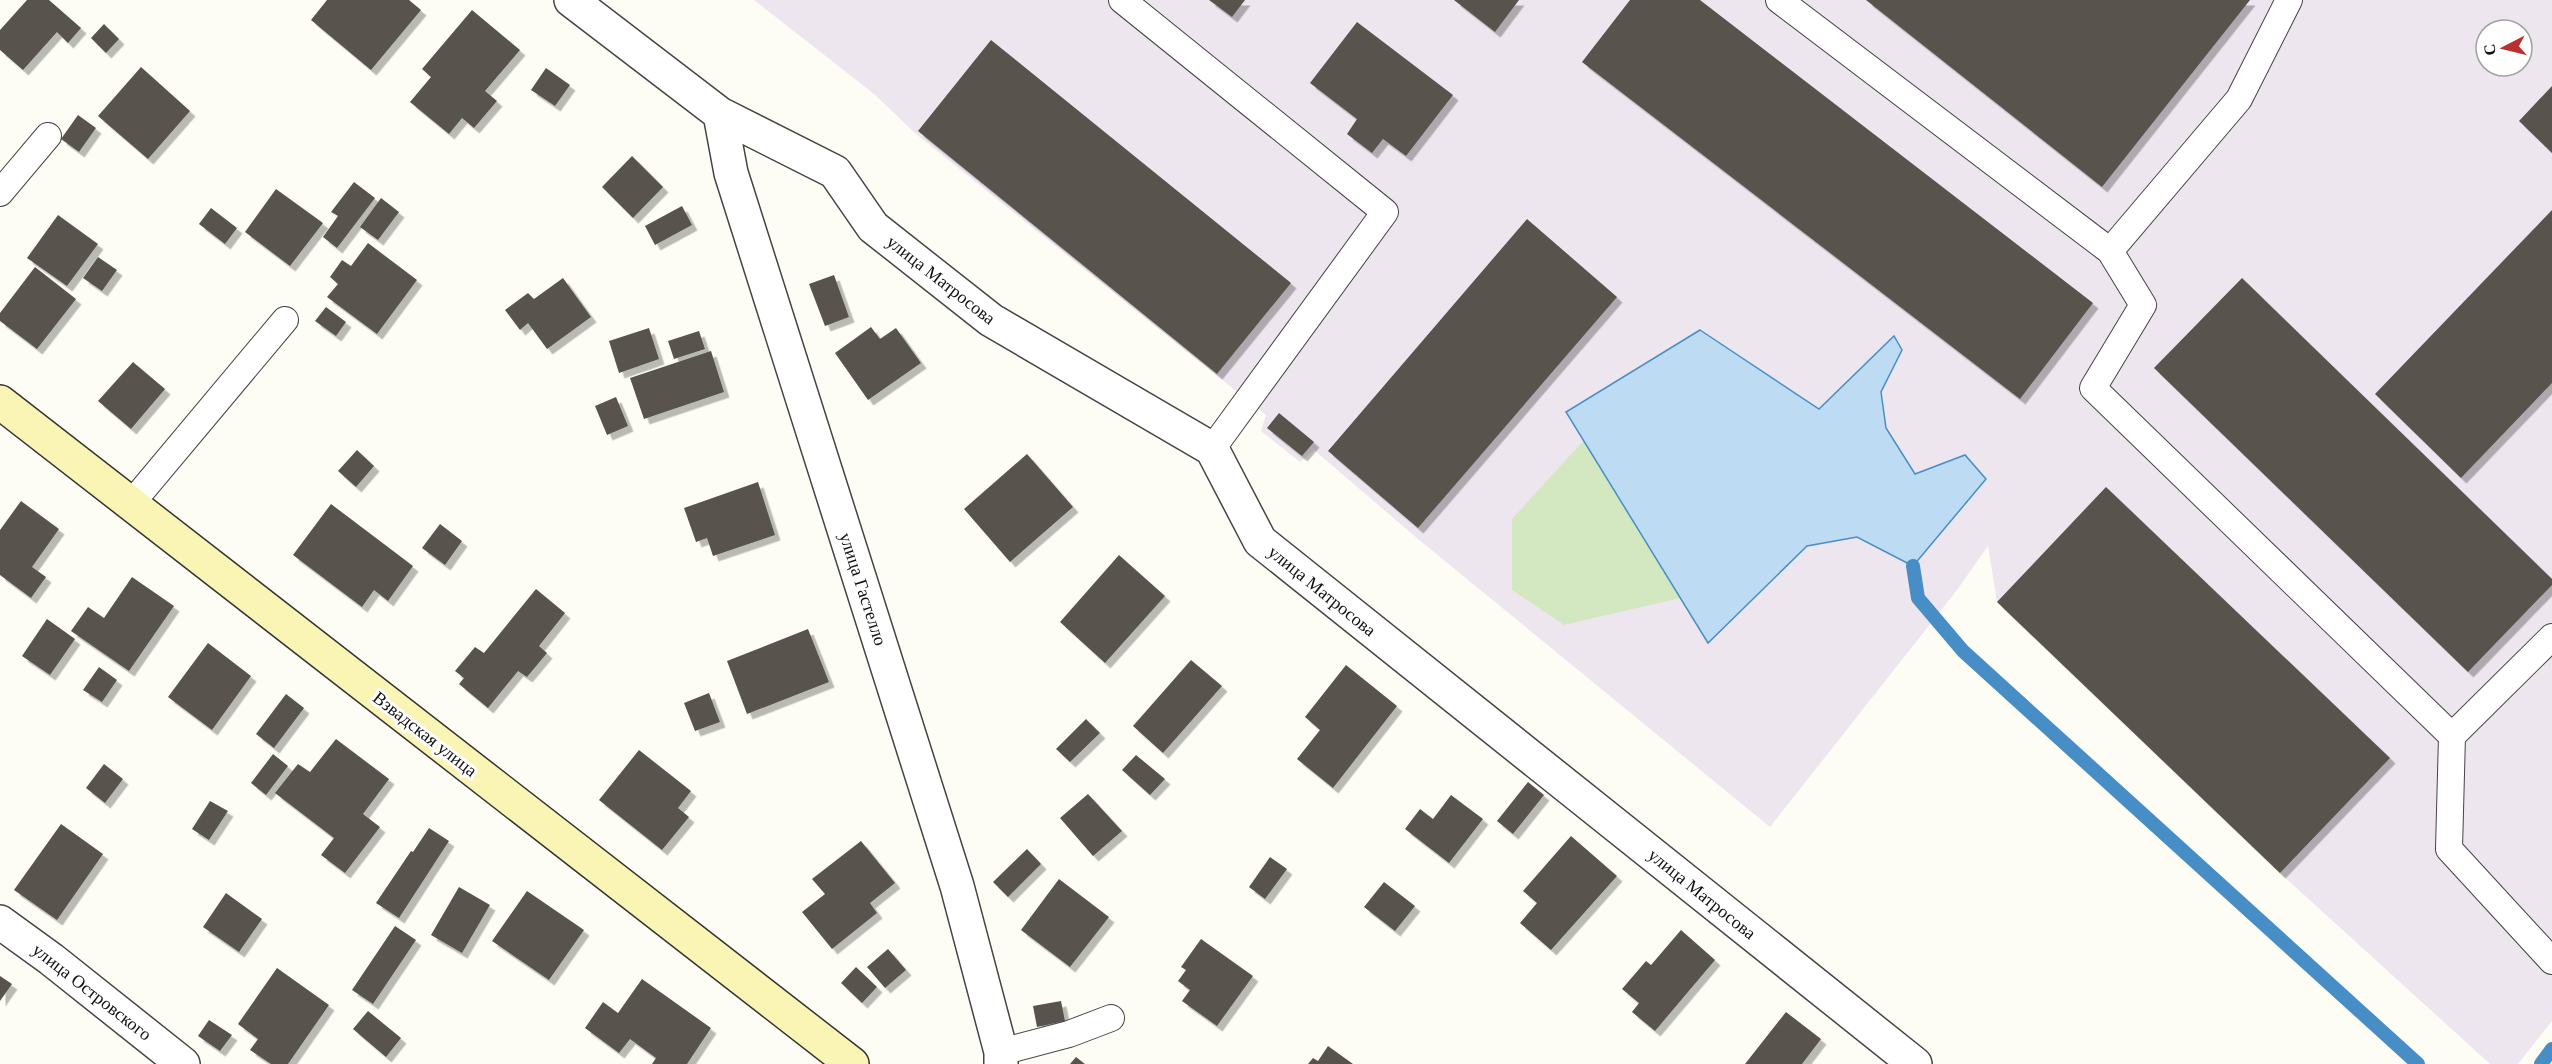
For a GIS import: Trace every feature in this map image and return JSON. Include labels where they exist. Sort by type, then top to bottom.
[{"type":"street","name":"улица Матросова","points":[[571,0],[720,114],[835,172],[873,227],[991,320],[1212,449],[1260,541],[1915,1064]]},
{"type":"street","name":"улица Гастелло","points":[[720,114],[731,173],[957,886],[1001,1058]]},
{"type":"street","name":"Взвадская улица","points":[[0,402],[852,1064]]},
{"type":"street","name":"улица Островского","points":[[0,922],[51,959],[183,1064]]},
{"type":"lane","points":[[1122,0],[1385,212],[1212,449]]},
{"type":"lane","points":[[1779,0],[2110,251],[2143,305],[2093,388],[2452,736]]},
{"type":"lane","points":[[2110,251],[2239,99],[2289,0]]},
{"type":"lane","points":[[0,193],[48,136]]},
{"type":"lane","points":[[130,505],[285,320]]},
{"type":"lane","points":[[2552,637],[2452,736],[2449,849],[2552,961]]},
{"type":"lane","points":[[1001,1058],[1111,1018]]},
{"type":"shaded area","points":[[754,0],[2552,0],[2552,1021],[2518,1064],[2490,1064],[2280,873],[1997,602],[1988,546],[1957,590],[1770,827],[1418,539],[1314,450],[1300,462],[1261,431],[1266,415],[916,134],[874,94]]},
{"type":"green space","points":[[1584,440],[1680,598],[1564,625],[1512,590],[1512,519]]},
{"type":"water","points":[[1700,330],[1819,409],[1894,336],[1902,350],[1881,392],[1886,428],[1915,474],[1965,455],[1986,479],[1913,566],[1857,537],[1807,546],[1708,643],[1566,412]]},
{"type":"building","points":[[27,0],[49,0],[81,28],[68,43],[57,32],[23,70],[0,50],[0,30]]},
{"type":"building","points":[[327,0],[409,0],[421,10],[371,70],[311,20]]},
{"type":"building","points":[[1209,0],[1245,0],[1232,17]]},
{"type":"building","points":[[1454,0],[1519,0],[1495,32]]},
{"type":"building","points":[[1630,0],[1700,0],[2093,303],[2020,399],[1582,62]]},
{"type":"building","points":[[1866,0],[2250,0],[2102,187]]},
{"type":"building","points":[[472,10],[520,50],[485,91],[497,101],[474,128],[462,118],[449,134],[410,102],[431,77],[422,69]]},
{"type":"building","points":[[1357,22],[1453,95],[1406,156],[1383,139],[1372,153],[1347,134],[1357,119],[1310,83]]},
{"type":"building","points":[[104,24],[119,39],[106,53],[91,38]]},
{"type":"building","points":[[991,40],[1291,283],[1217,374],[918,131]]},
{"type":"building","points":[[141,67],[190,111],[148,159],[98,116]]},
{"type":"building","points":[[546,68],[570,85],[555,106],[531,90]]},
{"type":"building","points":[[2552,86],[2552,153],[2519,121]]},
{"type":"building","points":[[78,115],[96,128],[79,152],[61,139]]},
{"type":"building","points":[[632,156],[663,187],[633,218],[602,187]]},
{"type":"building","points":[[354,182],[375,198],[337,248],[323,237],[338,216],[331,212]]},
{"type":"building","points":[[276,189],[323,223],[290,266],[245,232]]},
{"type":"building","points":[[381,198],[399,212],[378,240],[360,227]]},
{"type":"building","points":[[682,206],[692,225],[655,245],[645,226]]},
{"type":"building","points":[[211,208],[237,228],[225,244],[199,224]]},
{"type":"building","points":[[2552,210],[2552,383],[2461,478],[2375,394]]},
{"type":"building","points":[[58,215],[98,244],[67,286],[27,258]]},
{"type":"building","points":[[1527,219],[1617,297],[1418,528],[1328,451]]},
{"type":"building","points":[[368,243],[417,280],[377,334],[327,297],[338,284],[330,277],[342,260],[351,266]]},
{"type":"building","points":[[98,257],[117,270],[102,291],[83,278]]},
{"type":"building","points":[[35,267],[76,299],[37,349],[0,321],[0,313]]},
{"type":"building","points":[[834,275],[849,317],[825,326],[809,284]]},
{"type":"building","points":[[563,278],[591,317],[547,349],[528,323],[520,330],[505,310],[528,293],[534,299]]},
{"type":"building","points":[[2242,278],[2552,579],[2552,585],[2468,672],[2154,368]]},
{"type":"building","points":[[326,307],[346,322],[336,336],[315,321]]},
{"type":"building","points":[[871,327],[880,339],[896,328],[921,363],[868,400],[835,353]]},
{"type":"building","points":[[649,328],[659,359],[619,373],[609,341]]},
{"type":"building","points":[[699,331],[705,349],[674,359],[668,341]]},
{"type":"building","points":[[711,351],[724,392],[644,419],[630,378]]},
{"type":"building","points":[[133,362],[165,389],[131,429],[98,401]]},
{"type":"building","points":[[616,397],[628,426],[607,435],[595,406]]},
{"type":"building","points":[[1279,413],[1314,442],[1302,456],[1267,428]]},
{"type":"building","points":[[357,450],[374,466],[356,487],[338,471]]},
{"type":"building","points":[[1027,454],[1073,507],[1010,562],[964,509]]},
{"type":"building","points":[[758,482],[775,535],[713,556],[707,538],[696,542],[684,508]]},
{"type":"building","points":[[2106,487],[2390,758],[2280,873],[1997,602]]},
{"type":"building","points":[[21,501],[59,529],[32,567],[46,577],[31,598],[0,575],[0,530]]},
{"type":"building","points":[[331,504],[413,566],[388,601],[374,590],[362,607],[293,555]]},
{"type":"building","points":[[440,524],[462,541],[445,565],[422,548]]},
{"type":"building","points":[[1119,555],[1165,596],[1105,663],[1060,622]]},
{"type":"building","points":[[132,577],[174,606],[129,671],[71,631],[88,607],[104,618]]},
{"type":"building","points":[[536,589],[565,613],[539,646],[547,653],[527,677],[518,671],[488,708],[459,684],[464,678],[455,671],[475,647],[484,653]]},
{"type":"building","points":[[47,619],[75,639],[50,675],[22,656]]},
{"type":"building","points":[[808,629],[829,682],[747,714],[727,661]]},
{"type":"building","points":[[208,643],[251,676],[212,730],[168,697]]},
{"type":"building","points":[[1191,660],[1222,686],[1163,753],[1133,726]]},
{"type":"building","points":[[1346,665],[1397,706],[1333,788],[1297,759],[1320,730],[1305,717]]},
{"type":"building","points":[[99,667],[117,680],[102,702],[83,690]]},
{"type":"building","points":[[709,693],[720,722],[695,731],[684,703]]},
{"type":"building","points":[[286,694],[304,708],[274,748],[256,734]]},
{"type":"building","points":[[1086,719],[1100,733],[1070,762],[1056,749]]},
{"type":"building","points":[[336,739],[389,779],[363,814],[380,827],[345,873],[321,855],[334,838],[275,793],[298,764],[310,772]]},
{"type":"building","points":[[639,750],[691,791],[678,808],[689,817],[662,850],[599,800]]},
{"type":"building","points":[[273,754],[288,766],[266,795],[251,783]]},
{"type":"building","points":[[1136,755],[1165,779],[1150,795],[1122,770]]},
{"type":"building","points":[[104,764],[123,779],[105,803],[86,788]]},
{"type":"building","points":[[1528,782],[1544,795],[1513,834],[1497,821]]},
{"type":"building","points":[[1088,794],[1122,831],[1093,856],[1060,818]]},
{"type":"building","points":[[1451,795],[1483,819],[1449,863],[1405,829],[1420,809],[1433,819]]},
{"type":"building","points":[[210,801],[228,811],[209,840],[192,829]]},
{"type":"building","points":[[61,824],[103,854],[57,920],[14,890]]},
{"type":"building","points":[[429,828],[449,841],[399,918],[376,903]]},
{"type":"building","points":[[1571,836],[1617,876],[1551,950],[1520,923],[1537,903],[1523,891]]},
{"type":"building","points":[[861,841],[895,883],[870,903],[877,913],[832,949],[802,912],[825,894],[812,879]]},
{"type":"building","points":[[1027,849],[1041,864],[1008,897],[993,882]]},
{"type":"building","points":[[1270,857],[1287,869],[1265,899],[1249,887]]},
{"type":"building","points":[[1059,879],[1109,917],[1070,967],[1021,930]]},
{"type":"building","points":[[1384,882],[1415,906],[1395,931],[1364,907]]},
{"type":"building","points":[[459,887],[490,905],[462,953],[431,935]]},
{"type":"building","points":[[527,891],[584,930],[549,980],[492,941]]},
{"type":"building","points":[[226,893],[262,919],[239,952],[203,927]]},
{"type":"building","points":[[395,926],[416,940],[373,1004],[352,990]]},
{"type":"building","points":[[1681,930],[1715,960],[1655,1031],[1632,1012],[1639,1003],[1622,989],[1646,961],[1651,965]]},
{"type":"building","points":[[1201,939],[1253,976],[1217,1026],[1182,1001],[1190,990],[1178,981],[1186,970],[1181,967]]},
{"type":"building","points":[[888,949],[906,970],[885,988],[867,967]]},
{"type":"building","points":[[856,967],[877,987],[862,1003],[841,983]]},
{"type":"building","points":[[277,968],[329,1005],[288,1064],[271,1064],[250,1050],[258,1039],[238,1024]]},
{"type":"building","points":[[0,976],[12,984],[0,1001]]},
{"type":"building","points":[[642,979],[711,1028],[687,1064],[652,1064],[656,1058],[630,1039],[619,1053],[585,1028],[603,1002],[618,1013]]},
{"type":"building","points":[[1061,1001],[1065,1021],[1037,1027],[1033,1006]]},
{"type":"building","points":[[368,1011],[401,1038],[386,1057],[353,1029]]},
{"type":"building","points":[[1786,1012],[1821,1039],[1802,1064],[1745,1064]]},
{"type":"building","points":[[209,1020],[232,1035],[220,1051],[198,1036]]},
{"type":"building","points":[[1328,1046],[1353,1064],[1308,1064],[1313,1058],[1318,1061]]},
{"type":"building","points":[[1076,1057],[1085,1064],[1070,1064]]},
{"type":"waterway","points":[[1913,566],[1918,598],[1963,651],[2418,1064]]},
{"type":"waterway","points":[[2541,1064],[2552,1049]]}]
